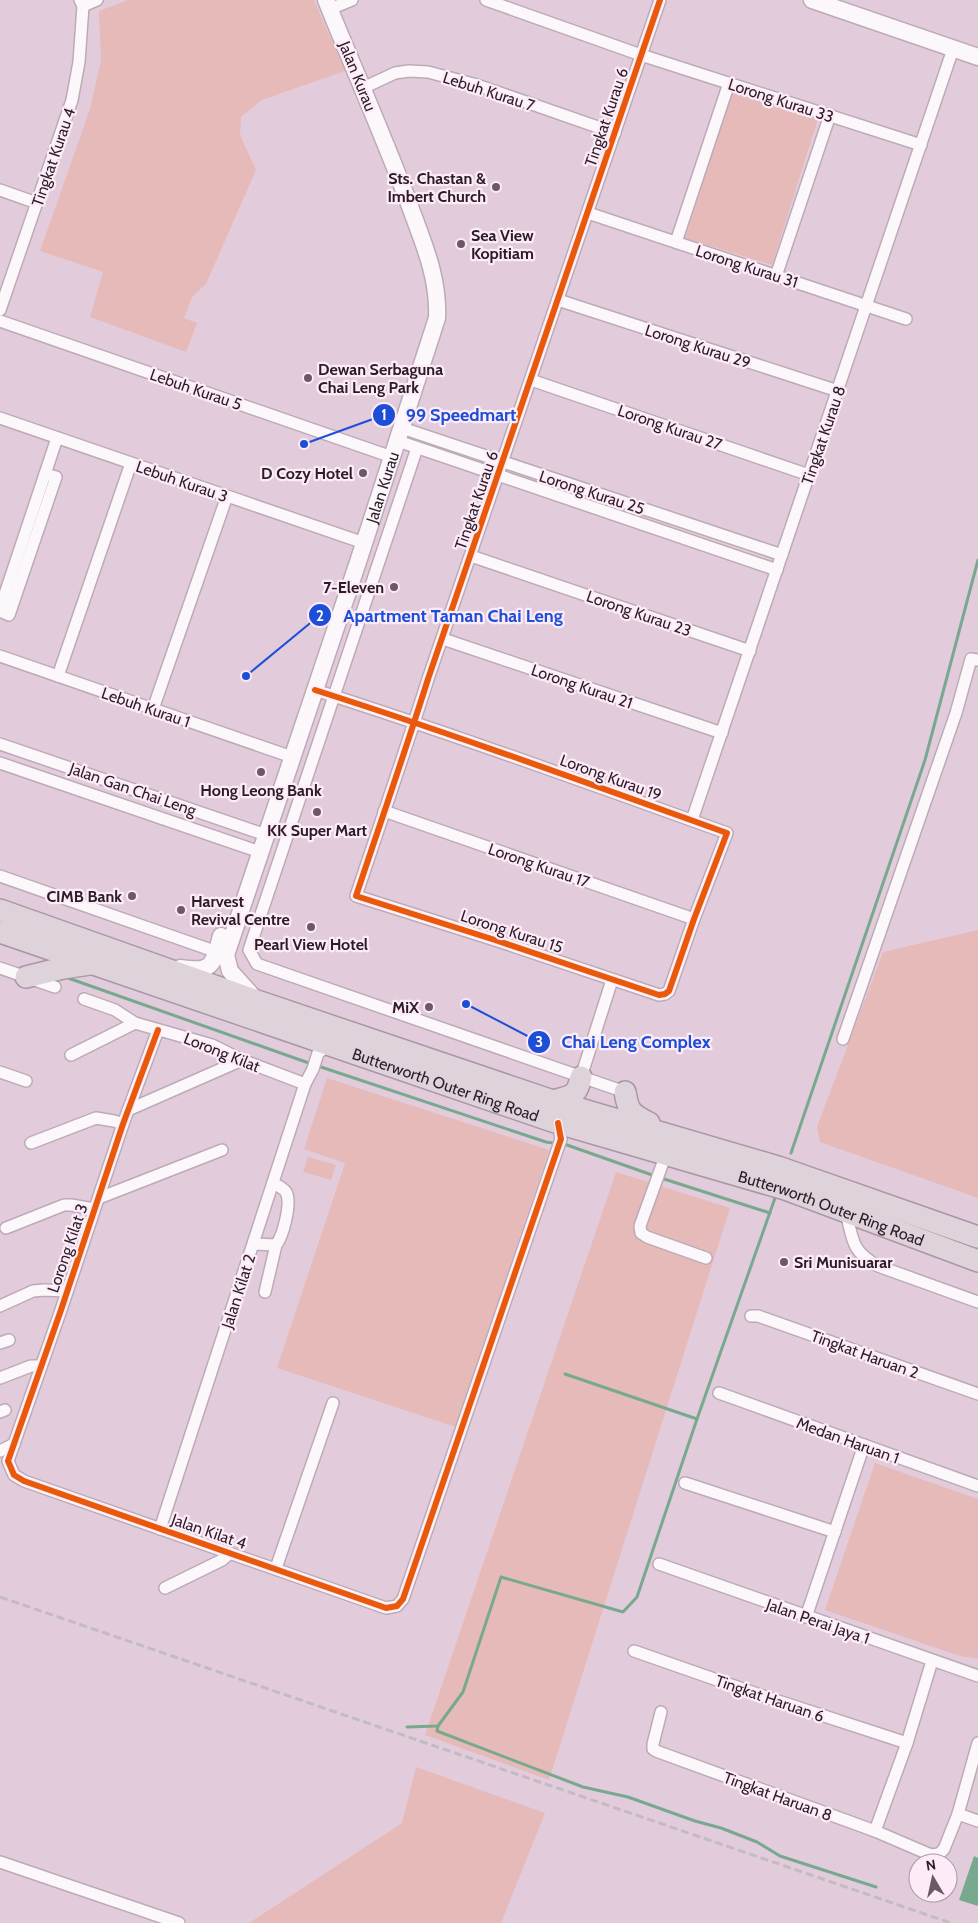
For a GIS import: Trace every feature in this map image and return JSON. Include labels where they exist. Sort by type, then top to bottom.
[{"type":"highway","name":"Butterworth Outer Ring Road","points":[[0,910],[257,1001],[553,1101],[786,1170],[978,1237]]},
{"type":"highway","name":"Butterworth Outer Ring Road","points":[[0,932],[92,964],[318,1053],[558,1139],[582,1130],[666,1154],[785,1189],[978,1261]]},
{"type":"highway","points":[[26,977],[63,968],[92,964]]},
{"type":"highway","points":[[553,1101],[575,1094],[579,1088],[581,1077]]},
{"type":"highway","points":[[625,1092],[628,1108],[634,1115],[684,1139]]},
{"type":"street","points":[[82,3],[97,0]]},
{"type":"street","points":[[328,4],[352,0]]},
{"type":"street","name":"Lorong Kurau 33","points":[[486,0],[641,54],[921,145]]},
{"type":"street","name":"Tingkat Kurau 6","points":[[356,896],[660,0]]},
{"type":"street","points":[[812,0],[978,57]]},
{"type":"street","name":"Tingkat Kurau 4","points":[[0,310],[72,100],[79,62],[82,3]]},
{"type":"street","name":"Jalan Kurau","points":[[257,1001],[230,971],[226,955],[437,318],[438,298],[430,261],[363,88],[328,4]]},
{"type":"street","name":"Tingkat Kurau 8","points":[[692,820],[953,49]]},
{"type":"street","name":"Lebuh Kurau 7","points":[[363,88],[395,73],[409,71],[428,72],[477,85],[615,133]]},
{"type":"street","points":[[676,242],[730,83]]},
{"type":"street","points":[[776,276],[830,115]]},
{"type":"street","points":[[0,190],[37,203]]},
{"type":"street","name":"Lorong Kurau 31","points":[[588,213],[906,319]]},
{"type":"street","name":"Lorong Kurau 29","points":[[558,300],[838,391]]},
{"type":"street","name":"Lebuh Kurau 5","points":[[0,321],[397,442]]},
{"type":"street","name":"Lorong Kurau 27","points":[[531,380],[809,475]]},
{"type":"street","name":"Lebuh Kurau 3","points":[[0,418],[364,543]]},
{"type":"street","points":[[0,610],[57,438]]},
{"type":"street","name":"Lorong Kurau 25","points":[[397,442],[777,570]]},
{"type":"street","name":"Lorong Kurau 25","points":[[397,442],[503,462],[782,556]]},
{"type":"street","name":"Jalan Kurau","points":[[417,448],[249,950],[257,964],[581,1077]]},
{"type":"street","points":[[58,676],[131,463]]},
{"type":"street","points":[[153,709],[227,496]]},
{"type":"street","name":"Lorong Kurau 23","points":[[471,556],[750,650]]},
{"type":"street","name":"Lorong Kurau 21","points":[[443,639],[722,733]]},
{"type":"street","name":"Lebuh Kurau 1","points":[[0,656],[292,757]]},
{"type":"street","points":[[843,1039],[975,660]]},
{"type":"street","name":"Lorong Kurau 19","points":[[315,690],[727,833],[694,919],[670,991],[659,995]]},
{"type":"street","name":"Jalan Gan Chai Leng","points":[[0,744],[266,835]]},
{"type":"street","name":"Jalan Gan Chai Leng","points":[[0,763],[258,858]]},
{"type":"street","points":[[278,799],[298,805]]},
{"type":"street","name":"Lorong Kurau 17","points":[[384,811],[694,919]]},
{"type":"street","name":"Jalan Kurau","points":[[158,965],[203,970],[212,964],[233,899],[245,874],[258,858]]},
{"type":"street","points":[[0,876],[216,952]]},
{"type":"street","name":"Lorong Kurau 15","points":[[356,896],[659,995]]},
{"type":"street","points":[[0,968],[55,987]]},
{"type":"street","points":[[612,980],[581,1077],[625,1092]]},
{"type":"street","name":"Lorong Kilat","points":[[84,999],[114,1010],[135,1023],[212,1045],[242,1060],[305,1084]]},
{"type":"street","points":[[71,1054],[135,1023]]},
{"type":"street","name":"Lorong Kilat 3","points":[[14,1475],[8,1460],[61,1310],[123,1124],[158,1030]]},
{"type":"street","name":"Jalan Kilat 2","points":[[160,1529],[305,1084],[318,1053]]},
{"type":"street","points":[[128,1110],[242,1060]]},
{"type":"street","points":[[0,1072],[26,1081]]},
{"type":"street","points":[[31,1143],[96,1118],[123,1124]]},
{"type":"street","name":"Jalan Kilat 4","points":[[14,1475],[24,1481],[386,1608],[396,1606],[403,1599],[558,1139]]},
{"type":"street","points":[[99,1198],[222,1150]]},
{"type":"street","points":[[666,1154],[640,1226],[640,1233],[706,1258]]},
{"type":"street","points":[[265,1292],[276,1245],[281,1238],[288,1204],[286,1192],[273,1183]]},
{"type":"street","points":[[6,1228],[64,1205],[94,1209]]},
{"type":"street","points":[[846,1212],[854,1245],[864,1258],[878,1266],[978,1302]]},
{"type":"street","points":[[254,1244],[276,1245]]},
{"type":"street","points":[[0,1306],[33,1291],[66,1291]]},
{"type":"street","name":"Tingkat Haruan 2","points":[[751,1316],[758,1316],[978,1394]]},
{"type":"street","points":[[0,1378],[31,1366],[41,1366]]},
{"type":"street","name":"Medan Haruan 1","points":[[719,1393],[978,1486]]},
{"type":"street","points":[[276,1568],[333,1403]]},
{"type":"street","points":[[0,1451],[14,1444]]},
{"type":"street","points":[[806,1617],[864,1445]]},
{"type":"street","points":[[685,1483],[834,1532]]},
{"type":"street","points":[[165,1588],[222,1560],[230,1553]]},
{"type":"street","name":"Jalan Perai Jaya 1","points":[[659,1564],[978,1676]]},
{"type":"street","name":"Tingkat Haruan 6","points":[[634,1651],[907,1743]]},
{"type":"street","points":[[875,1831],[907,1743],[932,1661]]},
{"type":"street","name":"Tingkat Haruan 8","points":[[661,1712],[653,1744],[653,1749],[656,1751],[875,1831],[924,1853],[939,1854],[944,1849],[958,1814]]},
{"type":"street","points":[[978,1743],[958,1814],[978,1821]]},
{"type":"street","points":[[0,1862],[178,1923]]},
{"type":"shaded area","points":[[128,0],[314,0],[345,71],[262,100],[241,117],[240,135],[256,170],[206,284],[192,297],[184,318],[197,323],[186,352],[90,317],[103,272],[40,251],[90,109],[101,60],[99,11]]},
{"type":"shaded area","points":[[732,92],[818,119],[772,265],[685,238]]},
{"type":"shaded area","points":[[978,930],[978,1198],[820,1142],[817,1127],[883,952]]},
{"type":"shaded area","points":[[327,1078],[549,1150],[456,1427],[277,1368],[345,1163],[304,1149]]},
{"type":"shaded area","points":[[308,1157],[336,1165],[331,1180],[303,1172]]},
{"type":"shaded area","points":[[616,1172],[730,1208],[549,1780],[425,1735]]},
{"type":"shaded area","points":[[875,1463],[978,1499],[978,1659],[960,1656],[825,1610]]},
{"type":"shaded area","points":[[416,1767],[545,1813],[501,1923],[249,1923],[402,1823]]},
{"type":"shaded area","points":[[974,1856],[978,1858],[978,1906],[959,1900]]},
{"type":"waterway","points":[[791,1153],[925,760],[978,560]]},
{"type":"waterway","points":[[68,978],[306,1062],[546,1142],[567,1145],[655,1176]]},
{"type":"waterway","points":[[661,1178],[770,1213]]},
{"type":"waterway","points":[[407,1727],[438,1726],[463,1692],[501,1577],[623,1612],[637,1597],[775,1198]]},
{"type":"waterway","points":[[565,1374],[697,1419]]},
{"type":"waterway","points":[[438,1726],[437,1731],[583,1787],[628,1797],[695,1821],[721,1828],[757,1842],[780,1856],[876,1887]]},
{"type":"railway","points":[[0,1597],[951,1923]]},
{"type":"cycle path","points":[[315,690],[367,707],[418,724],[470,742],[727,833],[669,991],[659,995],[356,896],[410,734],[419,706],[428,679],[660,0]]},
{"type":"cycle path","points":[[158,1030],[123,1124],[8,1461],[14,1475],[24,1481],[386,1608],[397,1606],[403,1599],[561,1139],[558,1123]]},
{"type":"place","name":"Sts. Chastan & Imbert Church","points":[[496,187]]},
{"type":"place","name":"Sea View Kopitiam","points":[[461,244]]},
{"type":"place","name":"Dewan Serbaguna Chai Leng Park","points":[[308,378]]},
{"type":"place","name":"99 Speedmart","points":[[304,444]]},
{"type":"place","name":"D Cozy Hotel","points":[[363,473]]},
{"type":"place","name":"7-Eleven","points":[[394,587]]},
{"type":"place","name":"Apartment Taman Chai Leng","points":[[246,676]]},
{"type":"place","name":"Hong Leong Bank","points":[[261,772]]},
{"type":"place","name":"KK Super Mart","points":[[317,812]]},
{"type":"place","name":"CIMB Bank","points":[[132,896]]},
{"type":"place","name":"Harvest Revival Centre","points":[[181,910]]},
{"type":"place","name":"Pearl View Hotel","points":[[311,927]]},
{"type":"place","name":"Chai Leng Complex","points":[[466,1004]]},
{"type":"place","name":"MiX","points":[[429,1007]]},
{"type":"place","name":"Sri Munisuarar","points":[[784,1262]]}]
